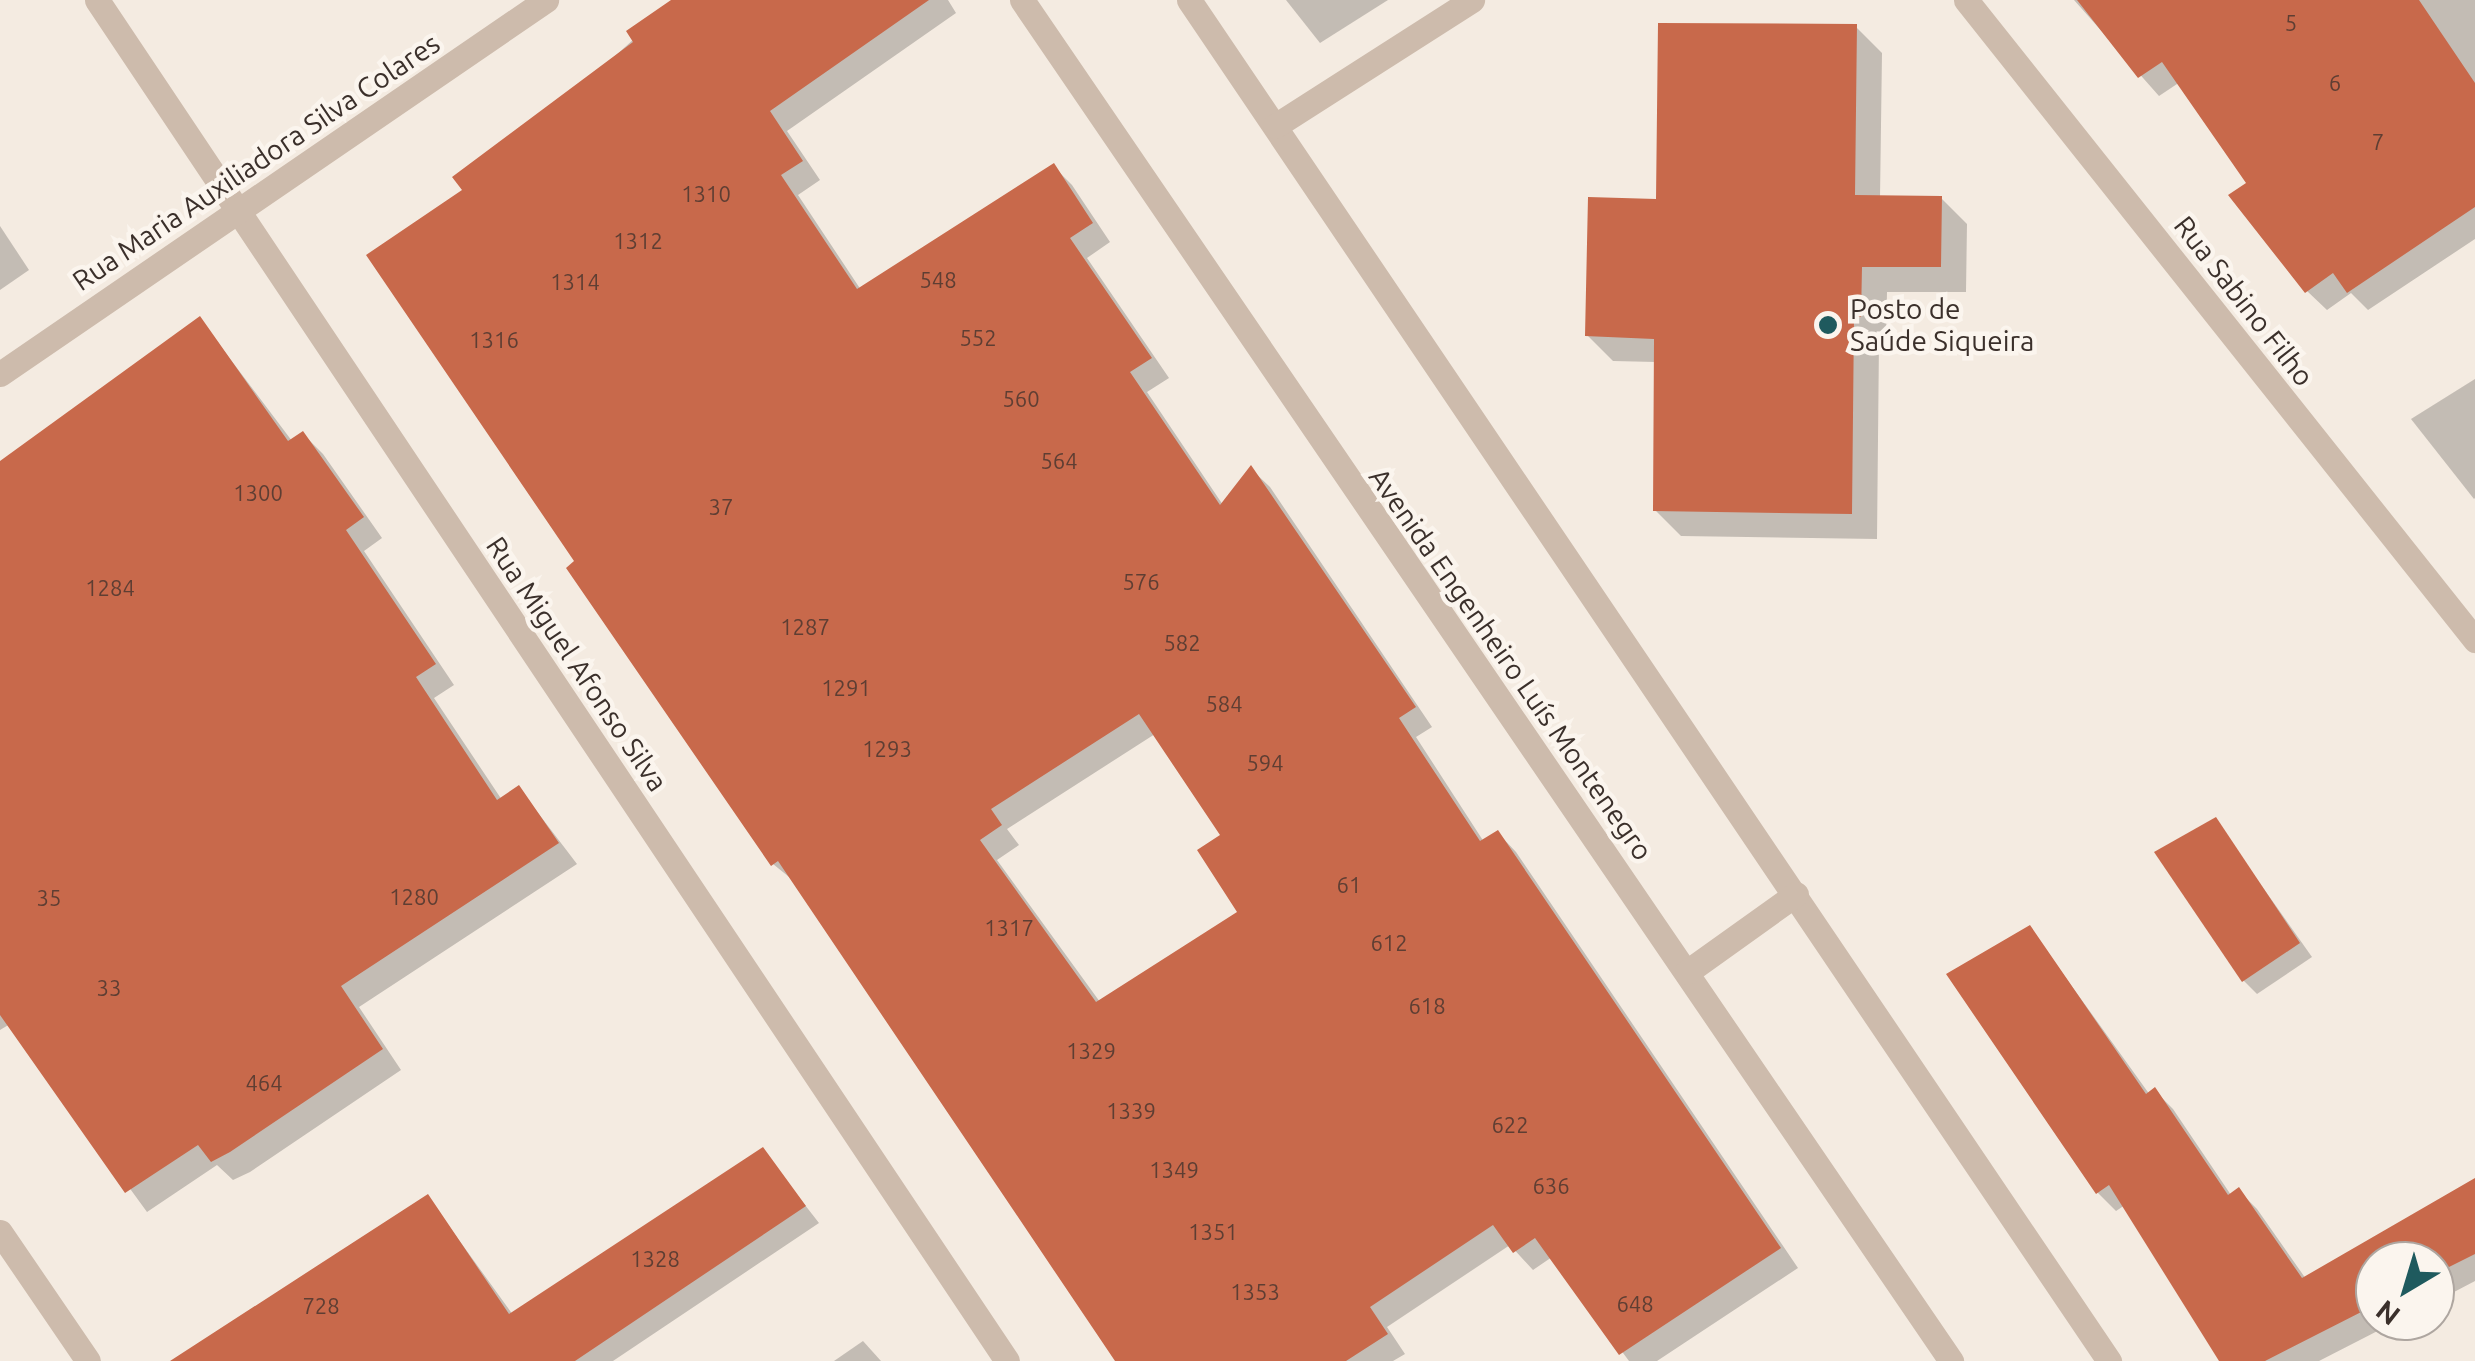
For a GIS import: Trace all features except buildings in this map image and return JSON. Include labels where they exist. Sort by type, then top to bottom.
[{"type":"street","name":"Rua Miguel Afonso Silva","points":[[97,0],[1007,1361]]},
{"type":"street","name":"Rua Maria Auxiliadora Silva Colares","points":[[0,374],[546,0]]},
{"type":"street","name":"Avenida Engenheiro Luís Montenegro","points":[[1022,0],[1951,1361]]},
{"type":"street","points":[[1189,0],[2109,1361]]},
{"type":"street","points":[[1275,126],[1472,0]]},
{"type":"street","name":"Rua Sabino Filho","points":[[1966,0],[2475,640]]},
{"type":"street","points":[[1687,972],[1796,894]]},
{"type":"street","points":[[0,1232],[88,1361]]},
{"type":"place","name":"Posto de Saúde Siqueira","points":[[1828,325]]}]
